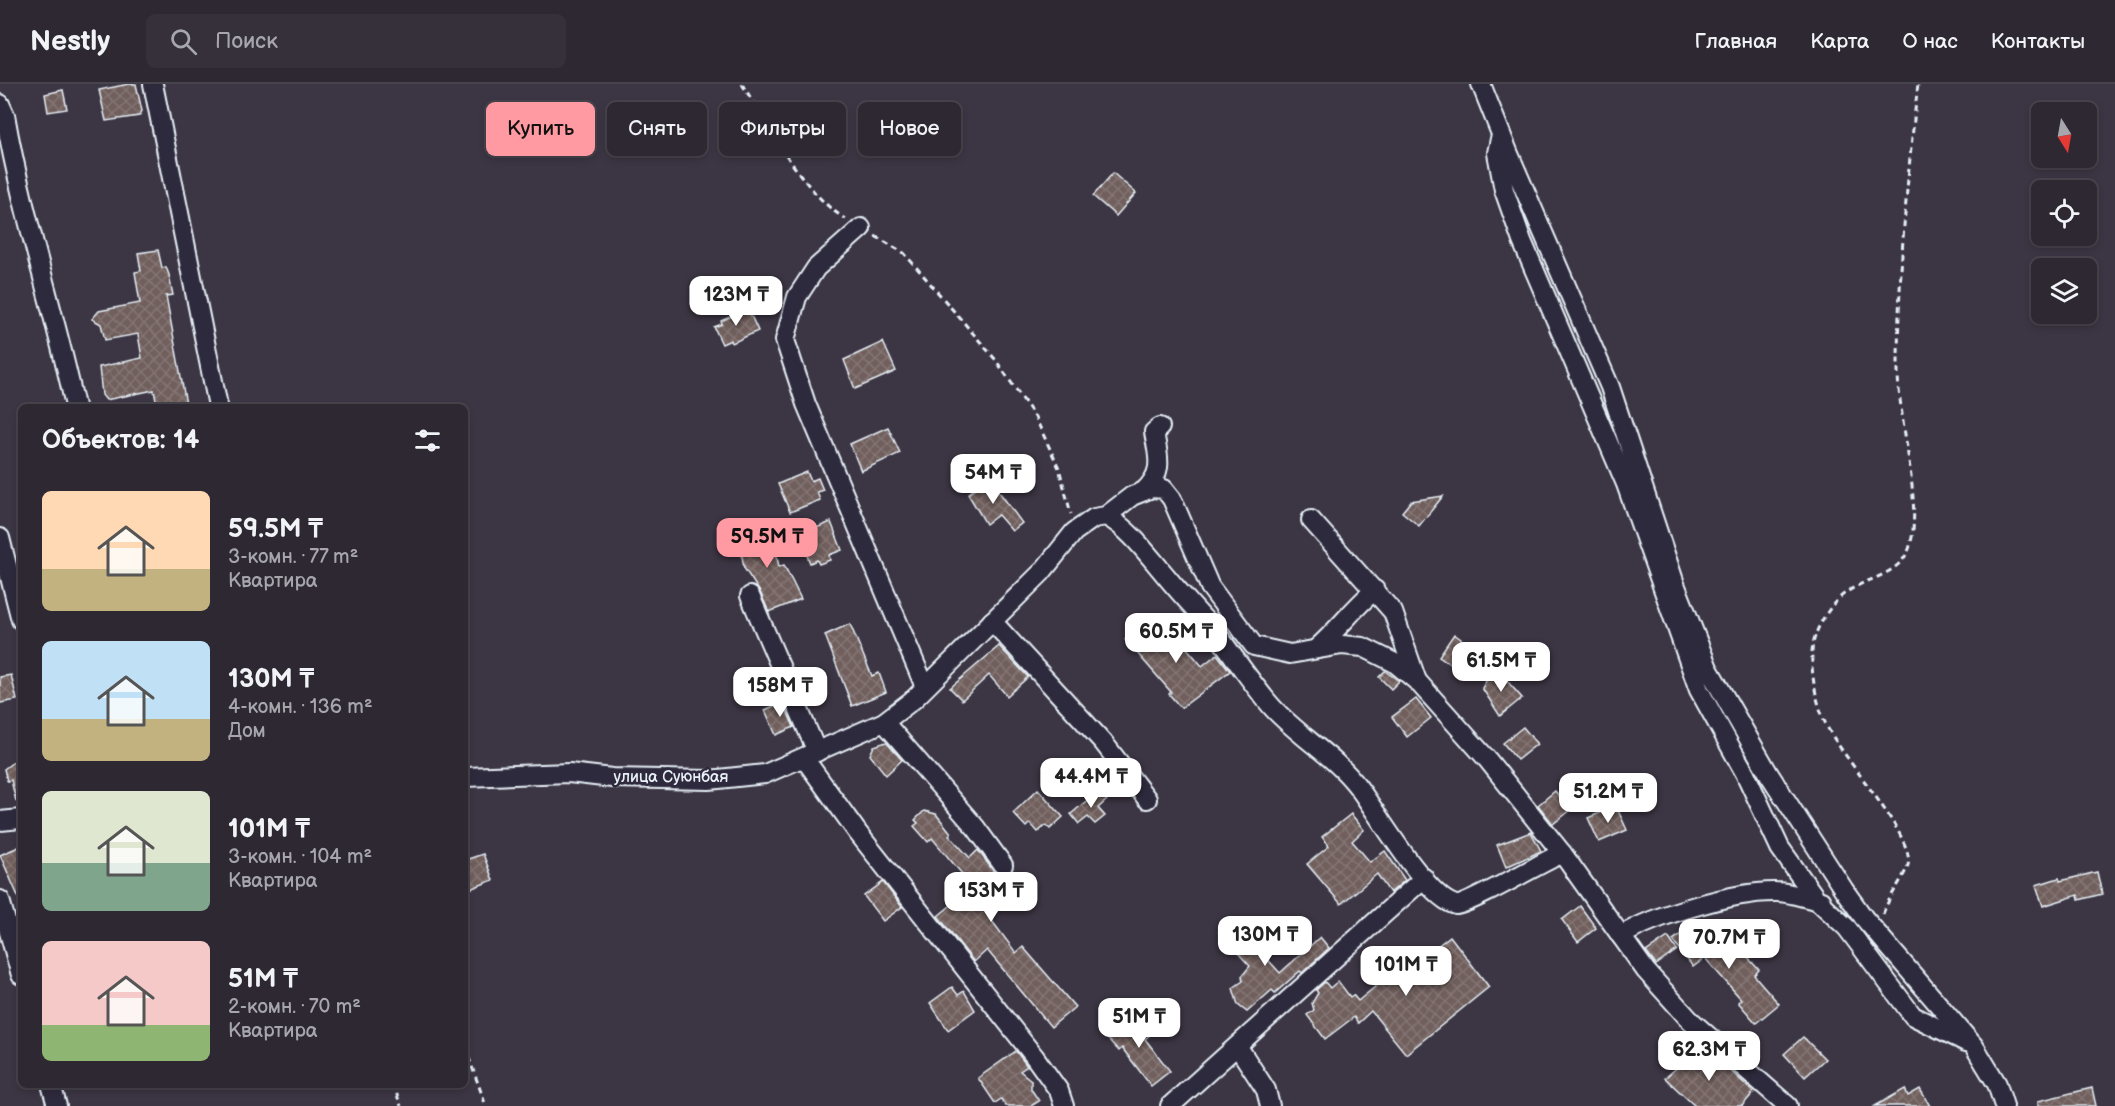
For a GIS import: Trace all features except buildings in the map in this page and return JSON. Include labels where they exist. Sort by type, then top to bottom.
[{"type":"street","points":[[153,84],[218,404]]},
{"type":"street","points":[[1481,84],[1610,387],[1675,584],[1708,668],[1769,774],[1844,890],[1881,938],[1976,1048],[1997,1084],[2004,1106]]},
{"type":"street","points":[[0,104],[5,115],[24,205],[54,313],[75,404]]},
{"type":"street","points":[[1501,135],[1497,153],[1500,171],[1522,242],[1626,484],[1699,690],[1745,773],[1780,849],[1817,900],[1847,928],[1913,1016],[1976,1048]]},
{"type":"street","points":[[861,228],[816,268],[797,297],[785,340],[806,404],[925,687]]},
{"type":"street","points":[[1144,491],[1156,477],[1159,468],[1154,432],[1160,427]]},
{"type":"street","points":[[1074,532],[1094,518],[1106,516],[1118,504],[1144,491],[1152,488],[1164,489],[1179,510],[1210,587],[1254,646],[1290,654],[1342,645],[1363,648],[1395,663],[1418,682],[1487,759],[1562,853],[1646,971],[1689,1019],[1788,1106]]},
{"type":"street","points":[[1106,516],[1122,525],[1219,637],[1247,676],[1292,729],[1346,773],[1424,878],[1441,897],[1457,905],[1473,901],[1522,872],[1562,853]]},
{"type":"street","points":[[1311,520],[1393,612],[1418,682]]},
{"type":"street","name":"улица Суюнбая","points":[[468,777],[569,773],[612,778],[709,780],[765,774],[884,722],[925,687],[1042,572],[1074,532]]},
{"type":"street","points":[[0,538],[18,608]]},
{"type":"street","points":[[1314,650],[1334,634],[1344,618],[1375,590]]},
{"type":"street","points":[[750,596],[811,755],[858,833],[1034,1056],[1059,1091],[1064,1106]]},
{"type":"street","points":[[992,621],[1103,742],[1148,799]]},
{"type":"street","points":[[884,722],[976,828],[1003,865]]},
{"type":"street","points":[[0,821],[18,819]]},
{"type":"street","points":[[1170,1106],[1424,878]]},
{"type":"street","points":[[1621,936],[1635,927],[1720,900],[1754,893],[1776,892],[1824,901],[1844,890]]},
{"type":"street","points":[[0,900],[18,964]]},
{"type":"street","points":[[1871,960],[1881,938]]},
{"type":"street","points":[[1238,1047],[1266,1090],[1270,1106]]},
{"type":"street","points":[[52,1088],[57,1106]]},
{"type":"path","points":[[742,84],[790,160],[834,213],[904,253],[1001,369],[1035,417],[1059,468],[1074,532]]},
{"type":"path","points":[[1881,938],[1888,899],[1908,865],[1908,855],[1904,843],[1877,798],[1824,722],[1815,686],[1811,652],[1817,628],[1834,602],[1849,590],[1897,567],[1909,549],[1913,518],[1898,373],[1908,165],[1918,84]]},
{"type":"path","points":[[468,1055],[486,1106]]},
{"type":"path","points":[[394,1088],[401,1106]]}]
